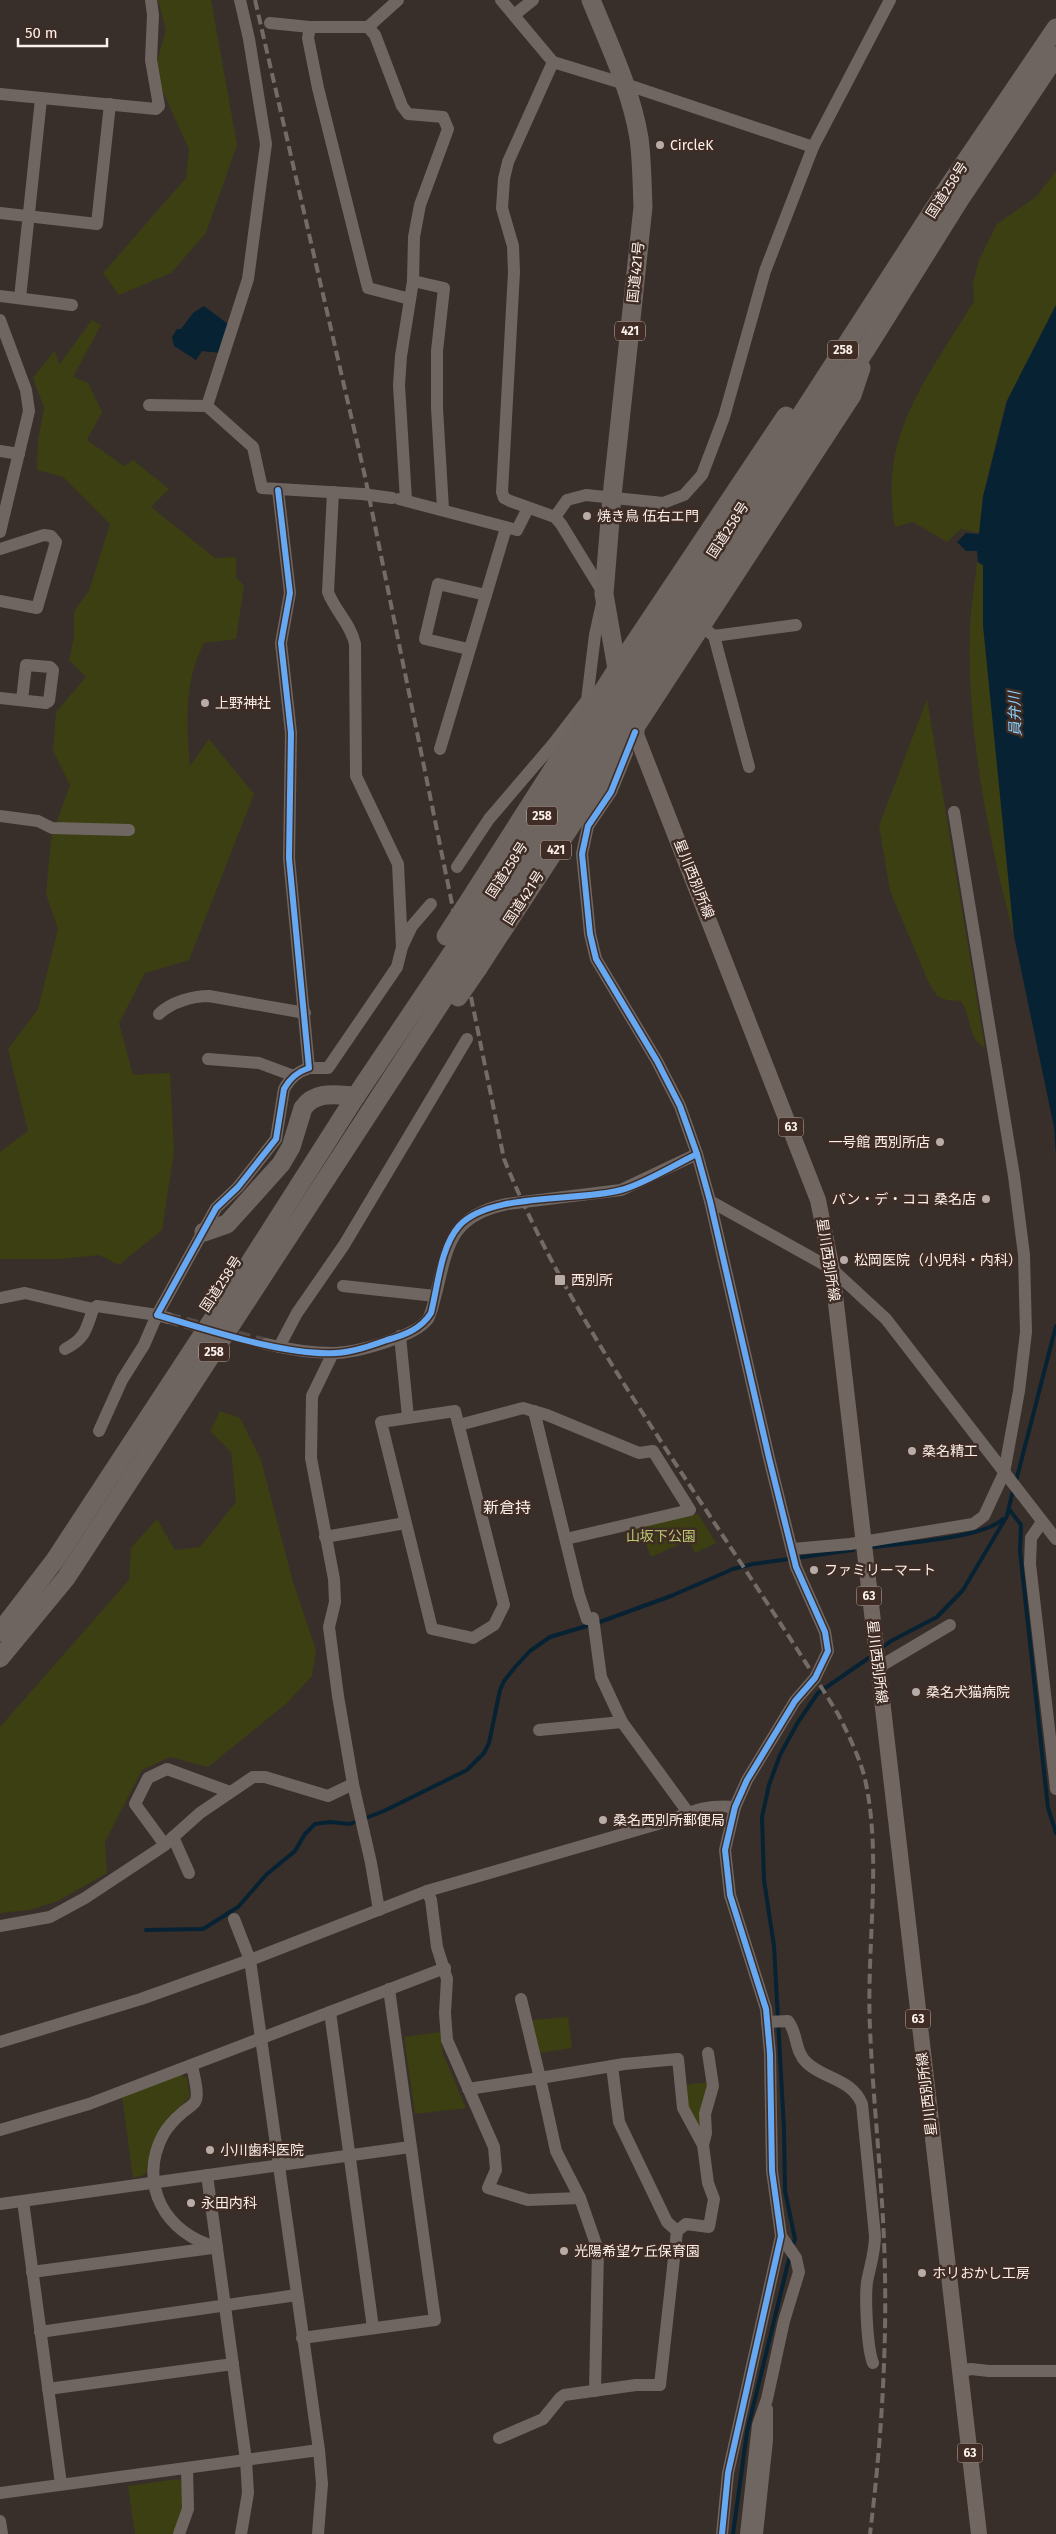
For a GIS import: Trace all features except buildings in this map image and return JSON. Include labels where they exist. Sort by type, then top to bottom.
[{"type":"highway","name":"国道421号","points":[[591,0],[624,84],[638,136],[642,171],[643,206],[612,496],[604,594],[625,672],[628,727]]},
{"type":"highway","name":"国道258号","points":[[0,1632],[55,1560],[249,1264],[356,1096],[469,929],[614,702],[625,672],[1056,28]]},
{"type":"highway","name":"国道258号","points":[[0,1658],[66,1578],[418,1037],[457,989],[628,727],[638,697],[868,346],[960,199],[1056,56]]},
{"type":"highway","points":[[628,727],[708,631],[852,395],[868,346]]},
{"type":"highway","points":[[406,1021],[446,936],[625,672]]},
{"type":"highway","points":[[204,1232],[226,1224],[281,1164],[291,1147],[302,1108],[306,1104],[324,1094],[356,1096]]},
{"type":"main road","name":"星川西別所線","points":[[628,727],[818,1200],[832,1269],[979,2534]]},
{"type":"street","points":[[0,94],[156,109],[158,106],[151,60],[154,15],[151,0]]},
{"type":"street","points":[[207,406],[248,279],[266,144],[250,39],[240,0]]},
{"type":"street","points":[[270,23],[310,27],[368,27],[398,0]]},
{"type":"street","points":[[501,0],[553,62],[813,147]]},
{"type":"street","points":[[514,15],[533,0]]},
{"type":"street","points":[[554,517],[567,500],[574,496],[612,496],[663,503],[684,495],[702,475],[724,417],[765,271],[813,147],[890,0]]},
{"type":"street","points":[[310,27],[308,38],[318,88],[368,288],[410,300]]},
{"type":"street","points":[[368,27],[375,35],[402,106],[408,114],[443,117],[448,128],[420,205],[414,237],[413,282],[401,356],[399,385],[406,500]]},
{"type":"street","points":[[457,867],[489,819],[554,743],[587,700],[595,635],[604,594],[561,524],[554,517],[510,502],[504,498],[502,492],[514,272],[513,246],[502,208],[503,191],[508,162],[553,62]]},
{"type":"street","points":[[20,298],[41,99]]},
{"type":"street","points":[[0,213],[97,224],[110,104]]},
{"type":"street","points":[[413,282],[444,288],[437,350],[437,408],[443,509]]},
{"type":"street","points":[[0,296],[72,305]]},
{"type":"street","points":[[0,320],[26,390],[29,406],[0,532]]},
{"type":"street","points":[[149,405],[207,406],[253,447],[262,488],[362,494],[406,500],[517,530],[528,508]]},
{"type":"street","points":[[0,451],[19,454]]},
{"type":"street","points":[[278,490],[290,593],[281,643],[291,733],[289,858],[309,1068]]},
{"type":"street","points":[[333,492],[328,592],[334,606],[350,627],[355,644],[356,776],[398,864],[402,948]]},
{"type":"street","points":[[440,749],[468,648],[506,528]]},
{"type":"street","points":[[0,550],[44,535],[51,536],[56,542],[37,608],[0,601]]},
{"type":"street","points":[[468,648],[425,639],[438,584],[486,595]]},
{"type":"street","points":[[749,767],[708,631],[796,625]]},
{"type":"street","points":[[0,698],[22,700]]},
{"type":"street","points":[[628,727],[611,792],[588,826],[582,854],[590,934],[596,959],[657,1062],[680,1106],[697,1154],[710,1201],[768,1458],[796,1566],[825,1632],[828,1651],[815,1678],[795,1701],[747,1780],[735,1808],[725,1850],[727,1874],[738,1925],[764,2001],[768,2022],[772,2162],[784,2239],[728,2472],[722,2534]]},
{"type":"street","points":[[792,1550],[850,1544],[863,1547],[972,1524],[984,1516],[1004,1473],[1019,1391],[1026,1332],[1024,1255],[1014,1176],[983,974],[963,873],[954,812]]},
{"type":"street","points":[[0,816],[38,820],[52,828],[98,827],[129,830]]},
{"type":"street","points":[[99,1430],[122,1380],[162,1316],[216,1208],[238,1187],[276,1139],[284,1089],[300,1071],[309,1068],[328,1068],[397,967],[402,948],[412,926],[431,904]]},
{"type":"street","points":[[159,1014],[166,1008],[198,996],[209,996],[305,1013]]},
{"type":"street","points":[[279,1347],[297,1313],[344,1245],[467,1039]]},
{"type":"street","points":[[208,1059],[259,1063],[294,1076]]},
{"type":"street","points":[[266,1344],[333,1353],[350,1352],[400,1336],[418,1328],[426,1320],[435,1296],[446,1252],[459,1226],[482,1212],[507,1204],[622,1190],[697,1154]]},
{"type":"street","points":[[710,1201],[832,1269],[886,1319],[1056,1539]]},
{"type":"street","points":[[343,1286],[435,1296]]},
{"type":"street","points":[[0,1298],[25,1293],[93,1310]]},
{"type":"street","points":[[65,1349],[79,1342],[86,1331],[93,1310],[97,1306],[162,1316]]},
{"type":"street","points":[[400,1336],[408,1417]]},
{"type":"street","points":[[333,1353],[312,1396],[311,1458],[334,1579],[335,1602],[329,1627],[353,1784],[379,1910]]},
{"type":"street","points":[[460,1425],[523,1408],[534,1410],[639,1453],[653,1451],[690,1510],[566,1540]]},
{"type":"street","points":[[455,1410],[460,1425],[504,1605],[494,1626],[473,1638],[432,1629],[380,1422],[408,1417],[455,1410]]},
{"type":"street","points":[[534,1410],[566,1540],[592,1622],[601,1677],[622,1722],[687,1811]]},
{"type":"street","points":[[325,1537],[405,1522]]},
{"type":"street","points":[[1042,1522],[1031,1538],[1030,1564],[1056,1789]]},
{"type":"street","points":[[879,1667],[950,1625]]},
{"type":"street","points":[[539,1730],[622,1722]]},
{"type":"street","points":[[189,1873],[169,1841],[135,1804],[148,1778],[167,1769],[230,1792]]},
{"type":"street","points":[[0,1926],[50,1917],[85,1898],[169,1841],[200,1813],[253,1777],[259,1776],[328,1796],[353,1784]]},
{"type":"street","points":[[0,2042],[141,1999],[250,1960],[427,1891],[661,1822],[687,1811],[719,1806],[735,1808]]},
{"type":"street","points":[[427,1891],[431,1900],[437,1947],[445,1968],[447,2040],[494,2147],[496,2170],[488,2188],[528,2200],[580,2198]]},
{"type":"street","points":[[234,1919],[250,1960],[319,2450],[322,2484],[318,2534]]},
{"type":"street","points":[[0,2130],[67,2111],[445,1968]]},
{"type":"street","points":[[302,2338],[435,2320],[389,1989]]},
{"type":"street","points":[[521,1999],[556,2151],[580,2198],[598,2250],[595,2391]]},
{"type":"street","points":[[330,2012],[373,2328]]},
{"type":"street","points":[[768,2022],[788,2020],[792,2025],[798,2051],[807,2063],[850,2087],[858,2095],[862,2104],[875,2236],[875,2252],[867,2283],[868,2341],[873,2363]]},
{"type":"street","points":[[703,2145],[706,2133],[705,2114],[713,2086],[708,2053]]},
{"type":"street","points":[[468,2089],[612,2066],[678,2059],[683,2108],[703,2145],[708,2183],[714,2199],[709,2227],[686,2224],[677,2231],[660,2385],[636,2385],[564,2396],[560,2398],[543,2419],[499,2438]]},
{"type":"street","points":[[192,2064],[195,2103],[179,2116],[164,2135],[155,2161],[155,2182],[159,2202],[173,2223],[196,2242],[217,2247]]},
{"type":"street","points":[[612,2066],[619,2122],[668,2222],[677,2231]]},
{"type":"street","points":[[0,2204],[410,2147]]},
{"type":"street","points":[[207,2175],[246,2460],[248,2493],[241,2534]]},
{"type":"street","points":[[23,2201],[61,2484]]},
{"type":"street","points":[[746,2534],[758,2425],[767,2399],[784,2321],[798,2272],[796,2258],[784,2239]]},
{"type":"street","points":[[32,2272],[217,2247]]},
{"type":"street","points":[[40,2332],[297,2295]]},
{"type":"street","points":[[48,2389],[232,2364]]},
{"type":"street","points":[[960,2371],[971,2369],[988,2371],[1056,2371]]},
{"type":"street","points":[[757,2534],[767,2440],[767,2399]]},
{"type":"street","points":[[0,2493],[319,2450]]},
{"type":"street","points":[[179,2534],[188,2509],[187,2468]]},
{"type":"street","points":[[0,2521],[2,2534]]},
{"type":"green space","points":[[158,0],[211,0],[237,145],[206,233],[171,273],[119,295],[103,273],[186,178],[189,149],[154,72],[166,30]]},
{"type":"green space","points":[[1056,171],[1056,305],[1006,402],[983,496],[979,533],[961,529],[947,542],[913,522],[895,527],[891,494],[894,463],[900,434],[911,407],[974,301],[973,284],[979,260],[997,224],[1037,196]]},
{"type":"green space","points":[[92,320],[101,325],[73,377],[88,383],[102,412],[87,440],[124,466],[133,460],[169,489],[151,507],[215,558],[236,557],[236,577],[244,586],[236,639],[204,643],[197,657],[188,703],[187,719],[190,766],[209,739],[254,794],[189,960],[145,973],[119,1023],[133,1075],[170,1073],[174,1152],[162,1230],[119,1265],[99,1255],[62,1259],[0,1259],[0,1152],[28,1131],[8,1049],[38,1009],[58,929],[46,894],[51,839],[55,838],[51,838],[70,785],[53,751],[56,712],[86,677],[69,660],[74,637],[74,611],[89,591],[110,524],[63,477],[37,470],[38,440],[44,408],[33,378],[55,350],[59,365]]},
{"type":"green space","points":[[977,562],[983,566],[983,626],[999,766],[1014,936],[1004,899],[988,822],[975,743],[970,665],[970,626]]},
{"type":"green space","points":[[927,699],[985,1048],[975,1039],[961,1001],[947,1000],[937,996],[928,981],[890,891],[879,826]]},
{"type":"green space","points":[[220,1411],[240,1418],[261,1460],[293,1582],[316,1650],[312,1676],[286,1704],[208,1767],[170,1757],[142,1770],[105,1842],[107,1873],[58,1901],[29,1910],[0,1913],[0,1727],[129,1580],[131,1548],[157,1519],[175,1550],[200,1547],[236,1502],[231,1452],[210,1431]]},
{"type":"green space","name":"山坂下公園","points":[[698,1514],[716,1543],[695,1553],[689,1540],[651,1557],[643,1537],[636,1539],[630,1527]]},
{"type":"green space","points":[[568,2017],[572,2048],[540,2053],[532,2020]]},
{"type":"green space","points":[[440,2032],[443,2054],[466,2108],[415,2114],[404,2037]]},
{"type":"green space","points":[[180,2074],[187,2078],[190,2097],[172,2114],[144,2175],[133,2178],[122,2096]]},
{"type":"green space","points":[[708,2082],[701,2129],[688,2106],[686,2085]]},
{"type":"green space","points":[[178,2479],[183,2482],[183,2513],[173,2534],[135,2534],[128,2486]]},
{"type":"water","name":"員弁川","points":[[1056,305],[1056,1156],[1054,1127],[1014,936],[983,625],[983,565],[978,562],[977,551],[966,551],[957,542],[966,533],[979,534],[983,497],[1007,401]]},
{"type":"water","points":[[204,306],[228,324],[220,353],[202,351],[196,360],[174,346],[172,337],[177,329],[181,329],[193,313]]},
{"type":"waterway","points":[[1016,1481],[1056,1326]]},
{"type":"waterway","points":[[880,1649],[891,1641],[937,1617],[963,1590],[1007,1516],[1013,1490]]},
{"type":"waterway","points":[[1009,1509],[1021,1525],[1020,1551],[1048,1808],[1056,1833]]},
{"type":"waterway","points":[[868,1548],[959,1536],[992,1526],[1003,1519]]},
{"type":"waterway","points":[[597,1623],[671,1596],[733,1569],[753,1564],[853,1550]]},
{"type":"waterway","points":[[146,1930],[203,1929],[238,1907],[267,1874],[295,1851],[305,1834],[315,1824],[330,1822],[350,1824],[384,1811],[467,1770],[484,1753],[489,1743],[500,1690],[504,1681],[516,1666],[530,1651],[550,1637],[590,1625]]},
{"type":"waterway","points":[[792,2248],[795,2239],[785,2191],[784,2129],[774,1946],[764,1880],[762,1817],[769,1785],[780,1755],[798,1722],[818,1693],[873,1655]]},
{"type":"waterway","points":[[733,2534],[747,2432],[790,2255]]},
{"type":"tunnel","points":[[168,1318],[266,1344]]},
{"type":"railway","points":[[255,0],[364,472],[504,1159],[536,1230],[590,1329],[838,1714],[856,1752],[864,1775],[870,1805],[872,1836],[873,1900],[869,1997],[883,2213],[885,2277],[883,2387],[870,2534]]},
{"type":"cycle path","points":[[278,490],[290,593],[281,643],[291,733],[289,858],[309,1068],[301,1071],[286,1085],[276,1139],[238,1187],[216,1208],[157,1315],[222,1334],[293,1350],[336,1353],[368,1346],[406,1333],[427,1319],[431,1313],[440,1268],[448,1245],[459,1226],[473,1215],[491,1208],[513,1203],[603,1194],[621,1190],[649,1179],[697,1154]]},
{"type":"cycle path","points":[[635,732],[611,792],[588,826],[582,854],[590,934],[596,959],[657,1061],[680,1106],[697,1154],[710,1201],[796,1567],[825,1632],[828,1651],[815,1678],[795,1701],[747,1780],[735,1807],[725,1850],[730,1895],[766,2009],[770,2054],[772,2171],[781,2236],[728,2473],[722,2534]]},
{"type":"place","name":"CircleK","points":[[660,145]]},
{"type":"place","name":"焼き鳥 伍右エ門","points":[[587,516]]},
{"type":"place","name":"上野神社","points":[[205,703]]},
{"type":"place","name":"一号館 西別所店","points":[[940,1142]]},
{"type":"place","name":"パン・デ・ココ 桑名店","points":[[986,1199]]},
{"type":"place","name":"松岡医院（小児科・内科）","points":[[844,1260]]},
{"type":"place","name":"西別所","points":[[560,1280]]},
{"type":"place","name":"桑名精工","points":[[912,1451]]},
{"type":"place","name":"ファミリーマート","points":[[814,1570]]},
{"type":"place","name":"桑名犬猫病院","points":[[916,1692]]},
{"type":"place","name":"桑名西別所郵便局","points":[[603,1820]]},
{"type":"place","name":"小川歯科医院","points":[[210,2150]]},
{"type":"place","name":"永田内科","points":[[191,2203]]},
{"type":"place","name":"光陽希望ケ丘保育園","points":[[564,2251]]},
{"type":"place","name":"ホリおかし工房","points":[[922,2273]]},
{"type":"district","name":"新倉持","points":[[507,1507]]}]
